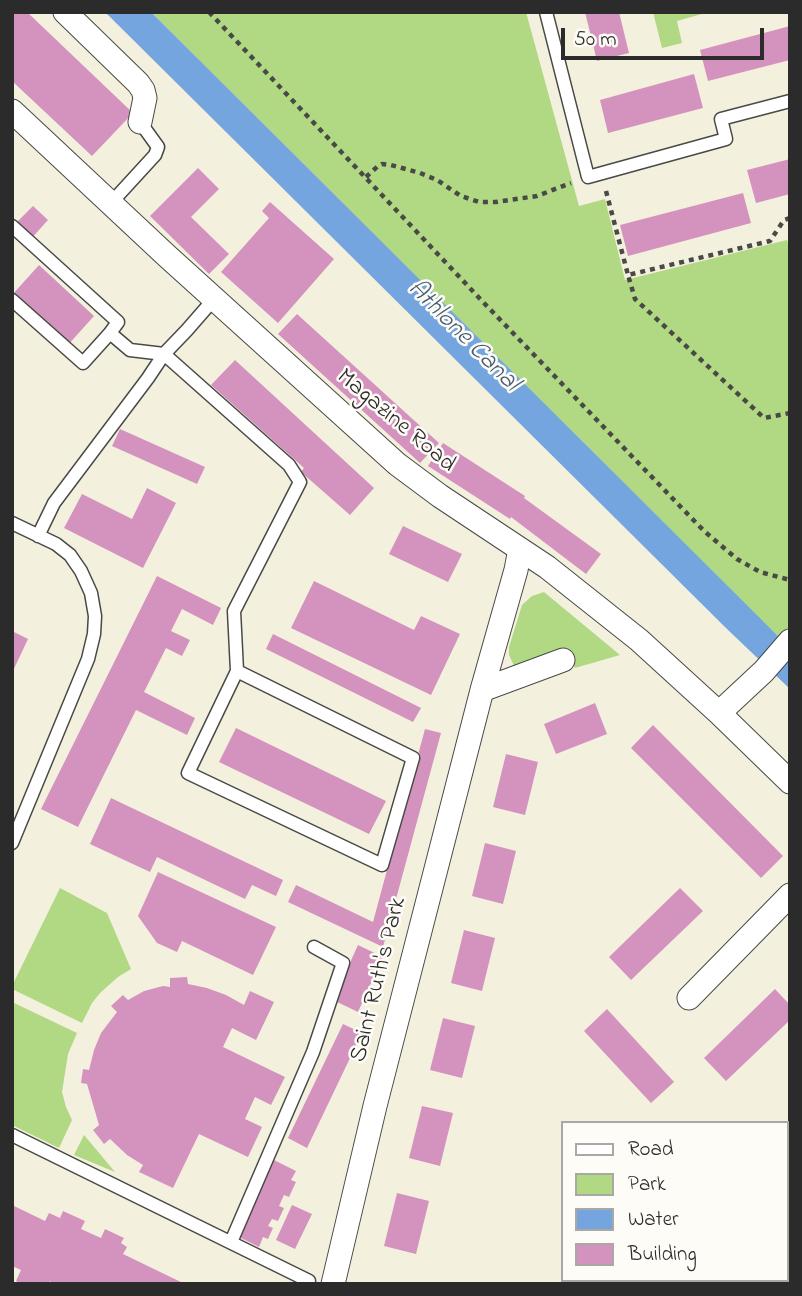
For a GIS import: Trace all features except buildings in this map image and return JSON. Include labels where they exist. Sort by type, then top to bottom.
[{"type":"street","points":[[65,12],[144,90],[140,122]]},
{"type":"street","name":"Magazine Road","points":[[12,111],[397,464],[439,496],[547,567],[639,640],[790,782]]},
{"type":"street","name":"Saint Ruth's Park","points":[[333,1284],[375,1106],[520,549]]},
{"type":"street","points":[[719,713],[764,671],[790,641]]},
{"type":"street","points":[[482,690],[563,660]]},
{"type":"street","points":[[689,998],[790,895]]},
{"type":"lane","points":[[546,12],[588,177],[726,139],[721,119],[790,101]]},
{"type":"lane","points":[[111,202],[155,155],[158,147],[140,122]]},
{"type":"lane","points":[[12,226],[118,322],[83,363],[12,300]]},
{"type":"lane","points":[[38,536],[54,503],[164,354],[215,299]]},
{"type":"lane","points":[[110,332],[130,350],[164,354],[289,465],[300,482],[234,611],[237,671],[188,773],[382,865],[413,758],[237,671]]},
{"type":"lane","points":[[12,523],[57,544],[70,555],[91,593],[95,616],[88,659],[12,843]]},
{"type":"lane","points":[[231,1242],[313,1052],[343,963],[314,947]]},
{"type":"lane","points":[[12,1135],[309,1280]]},
{"type":"path","points":[[209,12],[704,531],[737,559],[760,572],[790,580]]},
{"type":"path","points":[[366,177],[382,164],[391,165],[438,180],[461,196],[479,202],[537,196],[588,177]]},
{"type":"path","points":[[601,173],[635,299],[764,418],[790,413]]},
{"type":"path","points":[[628,275],[770,241],[784,220],[790,218]]},
{"type":"green space","points":[[151,12],[526,12],[579,206],[605,199],[625,280],[787,240],[790,249],[790,627],[779,637],[753,612]]},
{"type":"green space","points":[[653,12],[709,12],[677,21],[682,43],[662,48]]},
{"type":"green space","points":[[544,592],[620,655],[575,668],[567,650],[515,668],[509,655],[509,647],[522,605],[532,596]]},
{"type":"green space","points":[[60,888],[107,913],[131,969],[100,993],[82,1023],[12,989]]},
{"type":"green space","points":[[12,1002],[77,1033],[68,1054],[62,1092],[72,1120],[59,1148],[12,1125]]},
{"type":"green space","points":[[84,1135],[115,1172],[74,1155]]},
{"type":"water","name":"Athlone Canal","points":[[105,12],[151,12],[790,648],[790,689],[728,630]]}]
